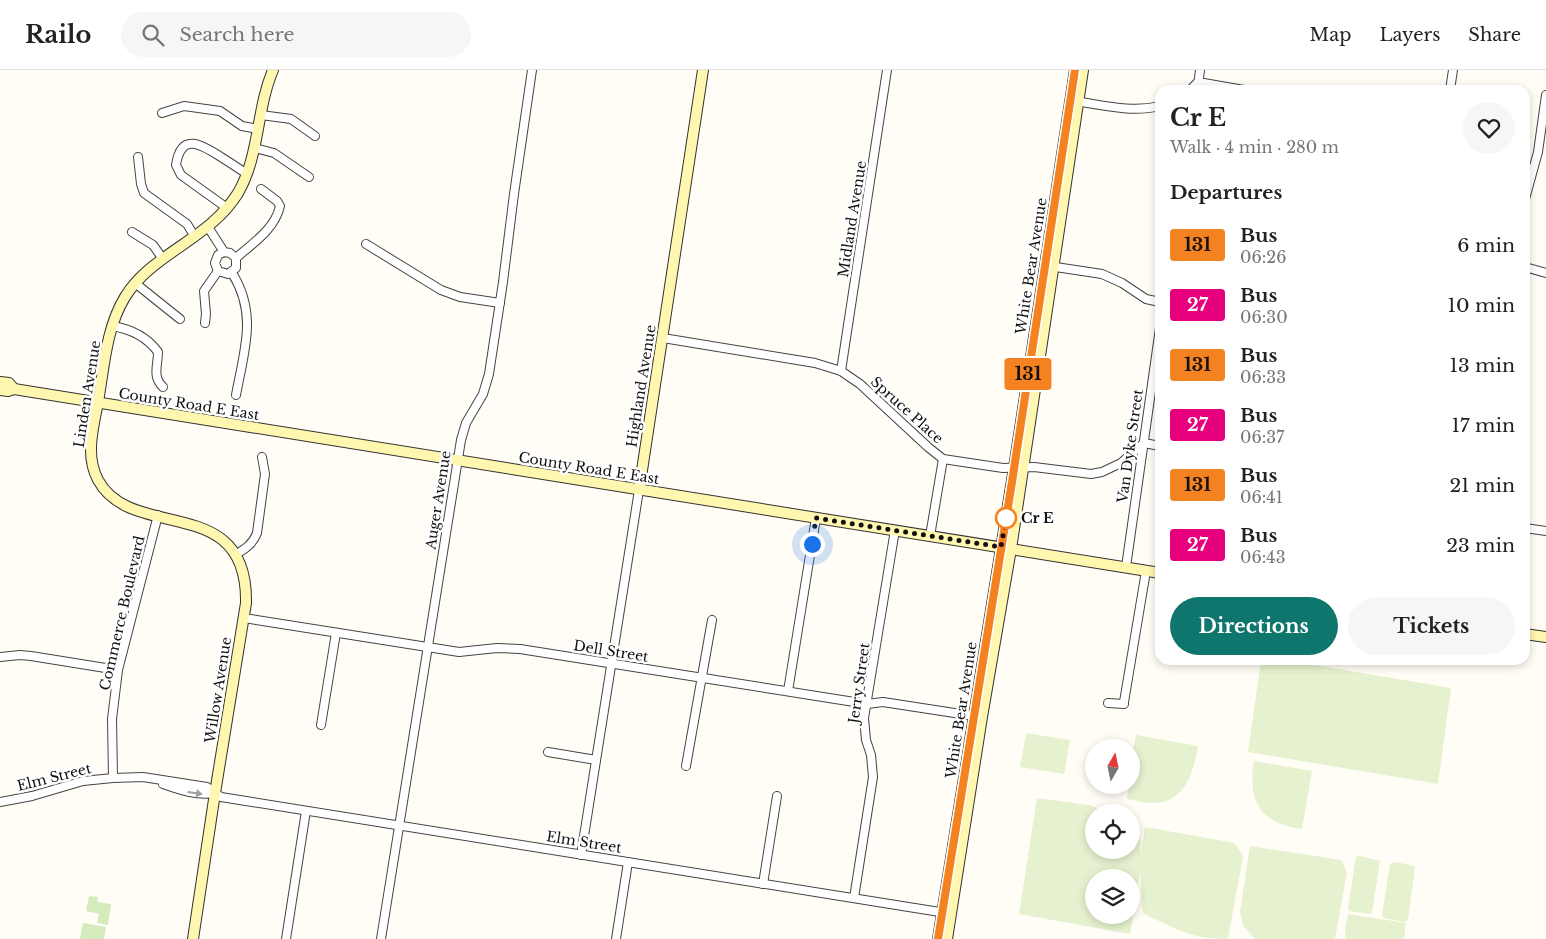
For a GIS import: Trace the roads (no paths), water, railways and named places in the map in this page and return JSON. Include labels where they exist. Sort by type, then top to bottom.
[{"type":"main road","name":"Linden Avenue","points":[[235,555],[220,539],[206,530],[137,510],[118,502],[110,496],[98,481],[90,450],[112,326],[119,307],[135,283],[164,259],[208,228],[237,194],[247,174],[255,148],[260,115],[273,70]]},
{"type":"main road","name":"Highland Avenue","points":[[639,490],[703,70]]},
{"type":"main road","name":"White Bear Avenue","points":[[1074,101],[1075,70]]},
{"type":"main road","name":"White Bear Avenue","points":[[938,939],[946,913],[982,717],[1074,101],[1082,70]]},
{"type":"main road","name":"County Road E East","points":[[0,382],[9,383],[14,389]]},
{"type":"main road","name":"County Road E East","points":[[0,390],[8,391],[14,389],[98,402],[1155,573]]},
{"type":"main road","name":"White Bear Avenue","points":[[947,939],[946,913],[974,716],[1006,548]]},
{"type":"main road","name":"Willow Avenue","points":[[193,939],[246,603],[246,583],[235,555]]},
{"type":"main road","points":[[1530,635],[1546,637]]},
{"type":"street","name":"Auger Avenue","points":[[380,939],[458,461],[466,423],[483,394],[489,374],[532,70]]},
{"type":"street","name":"Midland Avenue","points":[[841,371],[887,70]]},
{"type":"street","points":[[1198,85],[1200,70]]},
{"type":"street","points":[[1451,85],[1453,70]]},
{"type":"street","points":[[1530,181],[1538,152],[1546,95]]},
{"type":"street","points":[[1074,101],[1128,110],[1155,107]]},
{"type":"street","points":[[162,113],[184,106],[220,112],[242,126],[258,129]]},
{"type":"street","points":[[260,115],[290,119],[315,136]]},
{"type":"street","points":[[227,208],[182,175],[176,165],[177,155],[183,146],[192,143],[202,144],[247,174]]},
{"type":"street","points":[[255,148],[274,153],[309,177]]},
{"type":"street","points":[[138,157],[144,193],[187,224],[195,237]]},
{"type":"street","points":[[236,258],[266,233],[279,211],[278,201],[261,189]]},
{"type":"street","points":[[208,228],[224,252],[230,253],[236,258],[237,266],[232,273],[225,274],[218,270],[215,263],[216,259],[224,252]]},
{"type":"street","points":[[132,232],[153,245],[164,259]]},
{"type":"street","points":[[366,244],[451,295],[500,303]]},
{"type":"street","points":[[1049,266],[1102,274],[1122,283],[1146,299],[1155,301]]},
{"type":"street","points":[[1530,268],[1546,273]]},
{"type":"street","points":[[205,323],[204,291],[218,270]]},
{"type":"street","points":[[232,273],[246,308],[248,323],[236,395]]},
{"type":"street","points":[[135,283],[180,319]]},
{"type":"street","points":[[112,326],[135,332],[154,346],[158,352],[156,375],[158,383],[163,388]]},
{"type":"street","name":"Spruce Place","points":[[663,338],[815,363],[841,371],[860,384],[943,459],[1091,474],[1107,470],[1121,463],[1144,443]]},
{"type":"street","name":"Van Dyke Street","points":[[1126,567],[1155,359]]},
{"type":"street","points":[[1144,443],[1155,445]]},
{"type":"street","points":[[235,555],[248,547],[257,533],[265,474],[262,458]]},
{"type":"street","points":[[930,536],[943,459]]},
{"type":"street","name":"Highland Avenue","points":[[581,855],[639,490]]},
{"type":"street","name":"Commerce Boulevard","points":[[113,778],[112,719],[118,670],[158,516]]},
{"type":"street","points":[[788,691],[816,518]]},
{"type":"street","points":[[1530,529],[1546,531]]},
{"type":"street","name":"Jerry Street","points":[[854,898],[873,776],[873,765],[864,729],[895,530]]},
{"type":"street","points":[[1108,703],[1124,704],[1146,571]]},
{"type":"street","name":"Dell Street","points":[[244,618],[459,652],[509,648],[867,704],[882,702],[974,716]]},
{"type":"street","points":[[686,766],[712,620]]},
{"type":"street","points":[[321,725],[336,633]]},
{"type":"street","points":[[0,657],[20,654],[118,670]]},
{"type":"street","points":[[548,752],[596,760]]},
{"type":"street","name":"Elm Street","points":[[0,802],[32,796],[83,781],[143,777],[186,792],[215,793],[221,797],[306,811],[946,913]]},
{"type":"street","points":[[763,884],[777,796]]},
{"type":"street","points":[[286,939],[306,811]]},
{"type":"street","points":[[616,939],[628,862]]},
{"type":"place","name":"Cr E","points":[[1006,518]]}]
